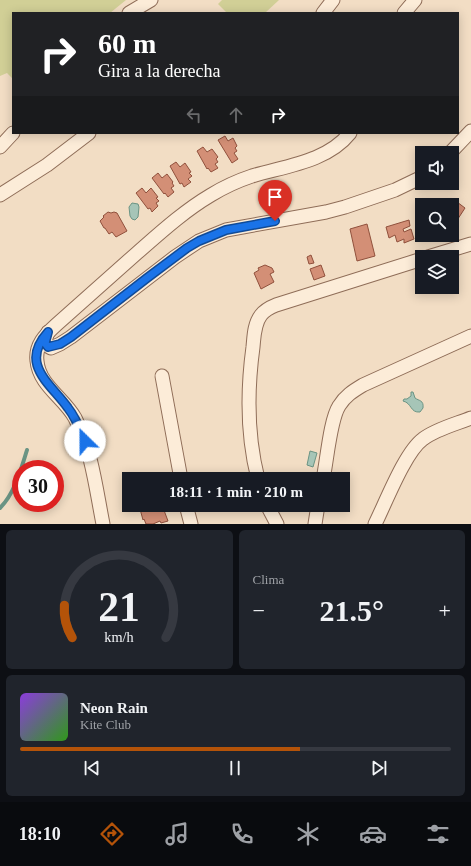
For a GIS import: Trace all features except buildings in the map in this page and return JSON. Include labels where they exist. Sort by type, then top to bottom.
[{"type":"street","points":[[131,12],[151,0]]},
{"type":"street","points":[[324,12],[333,0]]},
{"type":"street","points":[[405,12],[415,0]]},
{"type":"street","points":[[457,146],[471,131]]},
{"type":"street","points":[[0,147],[12,134]]},
{"type":"street","points":[[0,195],[47,165],[88,134]]},
{"type":"street","points":[[103,524],[88,452],[75,418],[68,407],[52,390],[39,372],[37,362],[38,348],[41,341],[48,332],[165,228],[199,202],[218,190],[240,180],[309,160],[344,141],[349,134]]},
{"type":"street","points":[[48,332],[45,341],[46,345],[51,348],[60,344],[96,319],[174,257],[187,248],[212,235],[245,226],[345,207],[395,190],[415,180]]},
{"type":"street","points":[[451,250],[471,244]]},
{"type":"street","points":[[256,472],[250,435],[249,392],[255,332],[257,322],[261,315],[266,310],[276,305],[415,261]]},
{"type":"street","points":[[324,472],[332,423],[338,407],[345,398],[363,386],[471,336]]},
{"type":"street","points":[[162,376],[180,472]]},
{"type":"street","points":[[376,524],[405,463],[417,444],[432,434],[471,418]]},
{"type":"street","points":[[188,512],[191,524]]},
{"type":"street","points":[[271,512],[277,524]]},
{"type":"street","points":[[314,524],[317,512]]},
{"type":"shaded area","points":[[0,0],[126,0],[111,12],[12,12],[12,78],[7,73],[0,76]]},
{"type":"shaded area","points":[[222,0],[279,0],[266,12],[226,12],[218,4]]},
{"type":"shaded area","points":[[132,203],[138,204],[139,207],[138,217],[135,220],[130,216],[129,207]]},
{"type":"shaded area","points":[[411,392],[413,392],[415,398],[423,403],[423,408],[420,412],[414,411],[406,402],[403,401],[411,396]]},
{"type":"shaded area","points":[[310,451],[317,453],[313,467],[307,465]]},
{"type":"waterway","points":[[0,508],[14,488],[27,450]]},
{"type":"route","points":[[85,441],[75,418],[68,407],[48,386],[39,372],[36,355],[44,336],[48,332],[45,341],[48,347],[51,348],[60,344],[96,319],[174,257],[199,241],[226,230],[275,221]]}]
